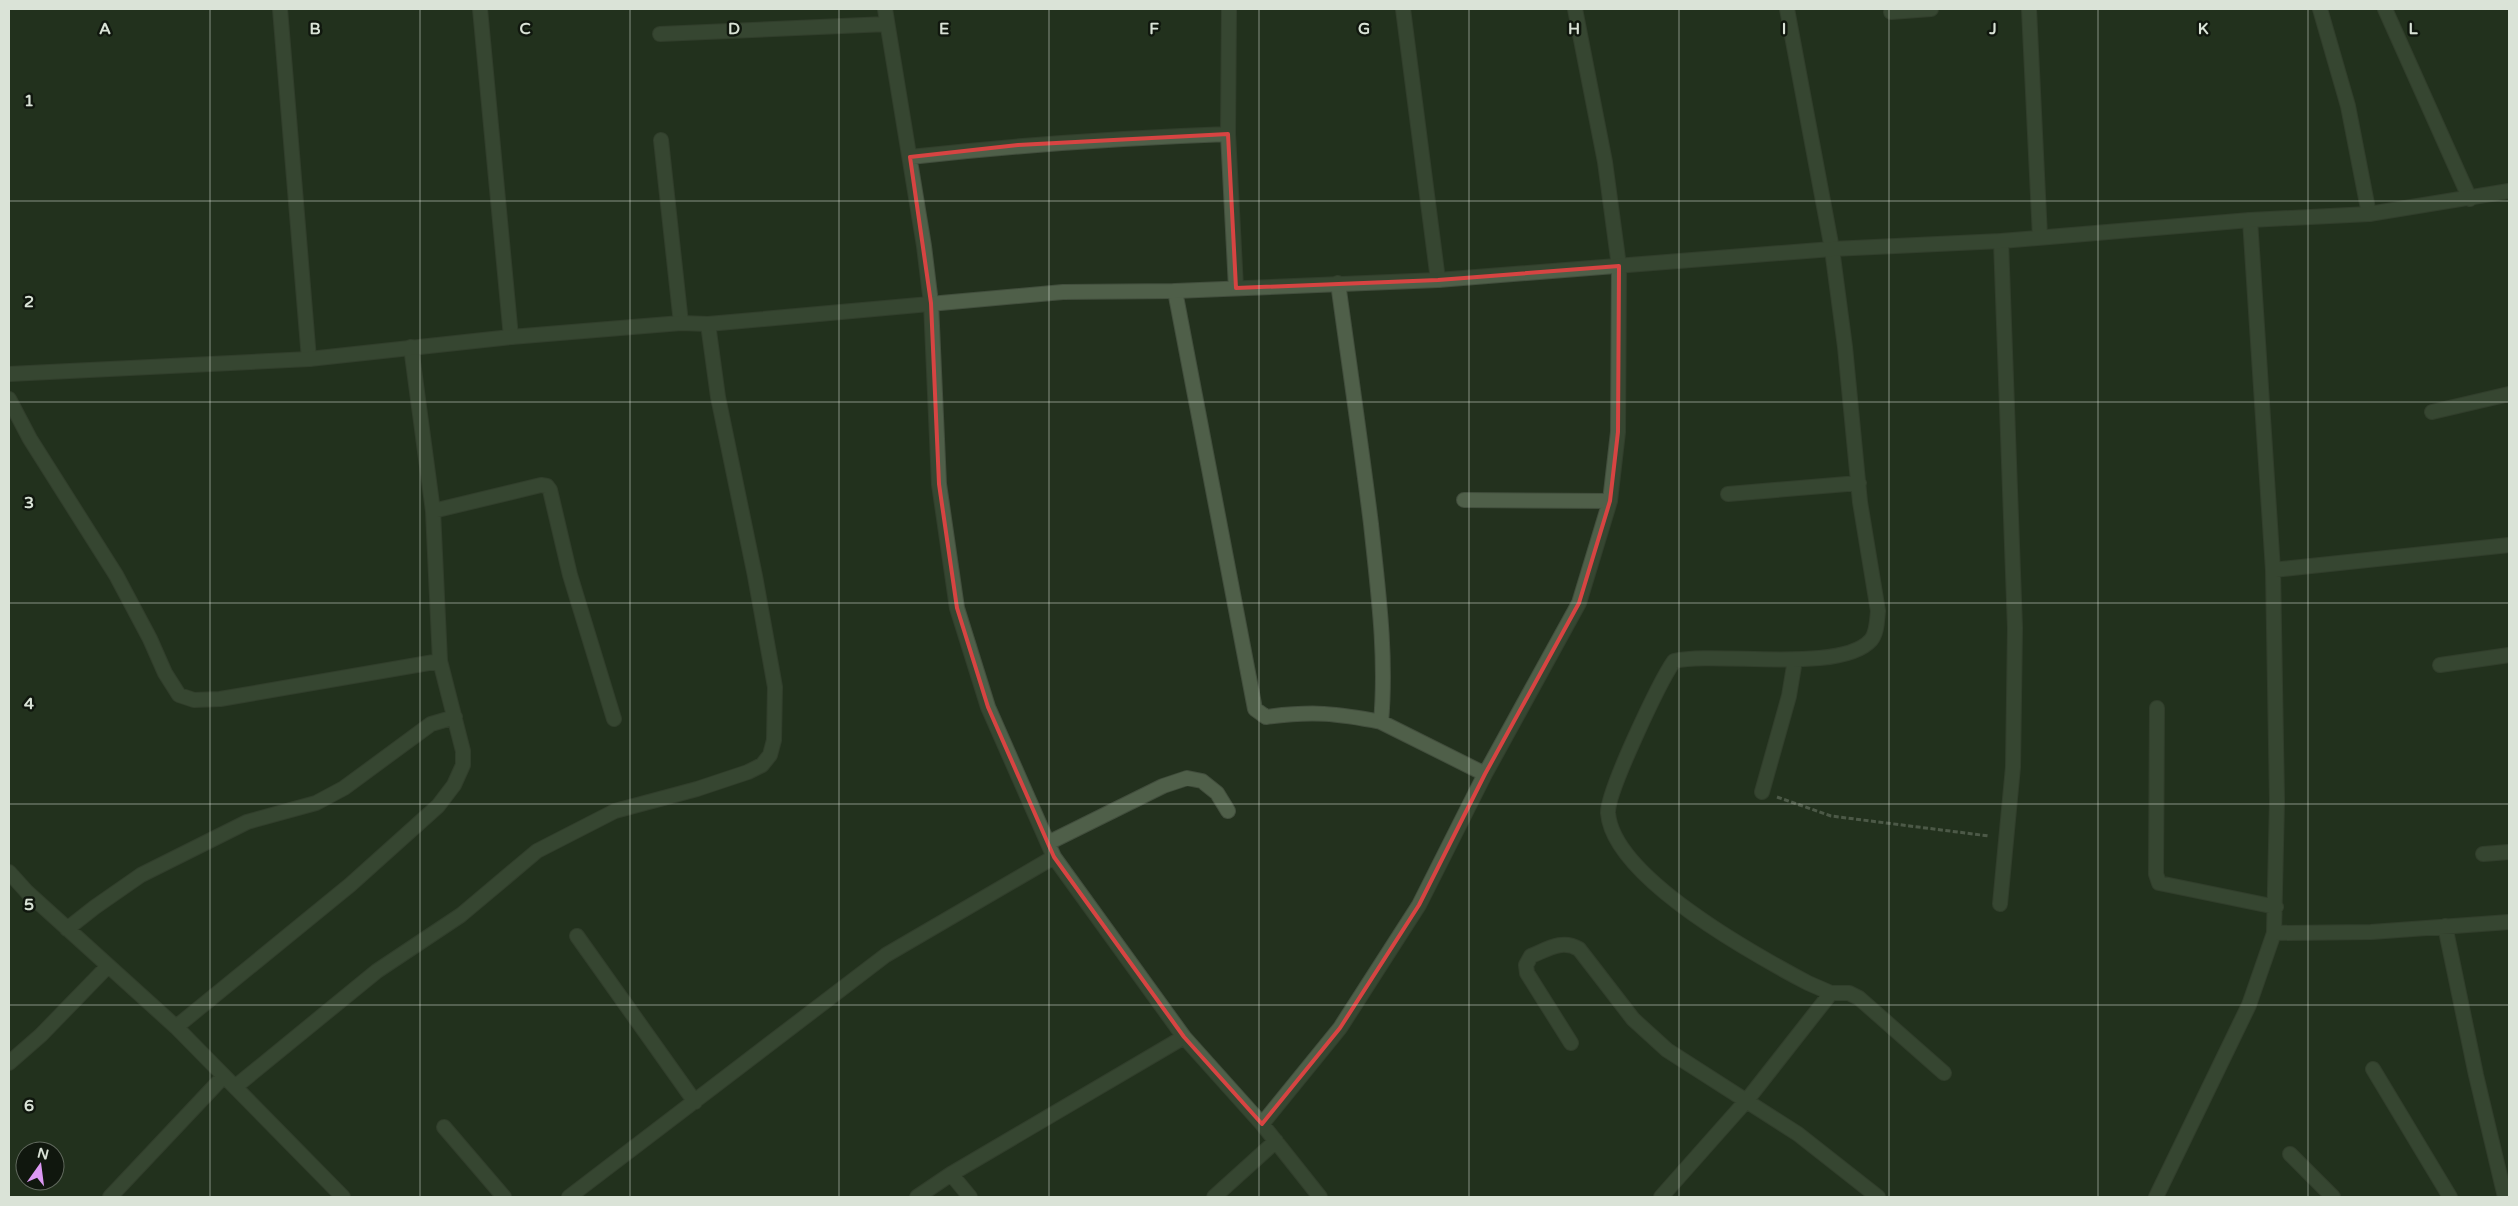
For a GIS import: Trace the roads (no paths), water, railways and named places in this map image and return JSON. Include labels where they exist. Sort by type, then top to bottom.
[{"type":"street","points":[[280,9],[309,359]]},
{"type":"street","points":[[480,9],[511,337]]},
{"type":"street","points":[[885,9],[910,158],[931,303],[939,484],[957,608],[988,707],[1054,857],[1184,1037],[1262,1124],[1320,1197]]},
{"type":"street","points":[[1229,9],[1228,134],[1236,288]]},
{"type":"street","points":[[1403,9],[1438,280]]},
{"type":"street","points":[[1262,1124],[1340,1028],[1420,905],[1485,774],[1579,603],[1610,501],[1618,432],[1619,266],[1605,162],[1575,9]]},
{"type":"street","points":[[1787,9],[1832,249],[1859,483],[1878,611],[1873,639],[1864,646],[1839,654],[1795,660],[1692,657],[1674,661],[1662,678],[1614,787],[1608,812],[1614,837],[1639,869],[1669,896],[1776,965],[1831,993],[1849,992],[1859,998],[1944,1073]]},
{"type":"street","points":[[1891,12],[1931,9]]},
{"type":"street","points":[[2029,9],[2040,238]]},
{"type":"street","points":[[2320,9],[2348,106],[2369,214]]},
{"type":"street","points":[[2385,9],[2470,198]]},
{"type":"street","points":[[660,34],[887,24]]},
{"type":"street","points":[[910,158],[1037,143],[1228,134]]},
{"type":"street","points":[[661,140],[681,323]]},
{"type":"street","points":[[9,374],[309,359],[511,337],[681,323],[708,324],[1063,292],[1175,291],[1438,280],[1832,249],[2001,241],[2250,220],[2369,214],[2509,191]]},
{"type":"street","points":[[2156,1197],[2249,1005],[2274,933],[2276,907],[2273,570],[2250,220]]},
{"type":"street","points":[[2000,904],[2013,767],[2015,628],[2001,241]]},
{"type":"street","points":[[1338,283],[1364,468],[1378,597],[1383,671],[1381,722]]},
{"type":"street","points":[[1175,291],[1255,709],[1266,717],[1316,712],[1336,713],[1381,722],[1485,774]]},
{"type":"street","points":[[235,1087],[377,970],[461,915],[537,851],[615,811],[697,789],[748,772],[762,765],[770,755],[774,740],[775,687],[755,576],[718,397],[708,324]]},
{"type":"street","points":[[176,1027],[350,885],[438,806],[454,786],[463,765],[463,751],[440,661],[433,511],[411,348]]},
{"type":"street","points":[[2432,412],[2509,394]]},
{"type":"street","points":[[9,399],[30,439],[116,575],[150,639],[165,673],[179,695],[194,700],[220,699],[440,661]]},
{"type":"street","points":[[1728,494],[1859,483]]},
{"type":"street","points":[[433,511],[541,485],[547,486],[550,490],[570,575],[614,719]]},
{"type":"street","points":[[1464,500],[1610,501]]},
{"type":"street","points":[[2273,570],[2509,545]]},
{"type":"street","points":[[2440,665],[2509,655]]},
{"type":"street","points":[[1762,792],[1789,696],[1795,660]]},
{"type":"street","points":[[2157,708],[2157,879],[2164,886],[2276,907]]},
{"type":"street","points":[[67,929],[95,907],[141,876],[247,822],[316,803],[344,788],[431,724],[454,717]]},
{"type":"street","points":[[1048,843],[1164,786],[1187,778],[1202,781],[1217,793],[1228,811]]},
{"type":"street","points":[[2482,854],[2509,852]]},
{"type":"street","points":[[569,1197],[886,954],[1054,857]]},
{"type":"street","points":[[9,872],[26,892],[176,1027],[343,1197]]},
{"type":"street","points":[[2274,933],[2371,932],[2509,922]]},
{"type":"street","points":[[2445,926],[2505,1197]]},
{"type":"street","points":[[577,936],[695,1102]]},
{"type":"street","points":[[1571,1042],[1527,973],[1526,966],[1531,956],[1557,944],[1570,943],[1579,949],[1632,1019],[1667,1050],[1798,1134],[1878,1197]]},
{"type":"street","points":[[9,1063],[41,1035],[108,966]]},
{"type":"street","points":[[1661,1197],[1747,1100],[1831,993]]},
{"type":"street","points":[[917,1197],[951,1174],[1184,1037]]},
{"type":"street","points":[[2373,1069],[2450,1197]]},
{"type":"street","points":[[110,1197],[224,1076]]},
{"type":"street","points":[[444,1127],[504,1197]]},
{"type":"street","points":[[1214,1197],[1276,1141]]},
{"type":"street","points":[[2290,1154],[2333,1197]]},
{"type":"street","points":[[951,1174],[970,1197]]}]
